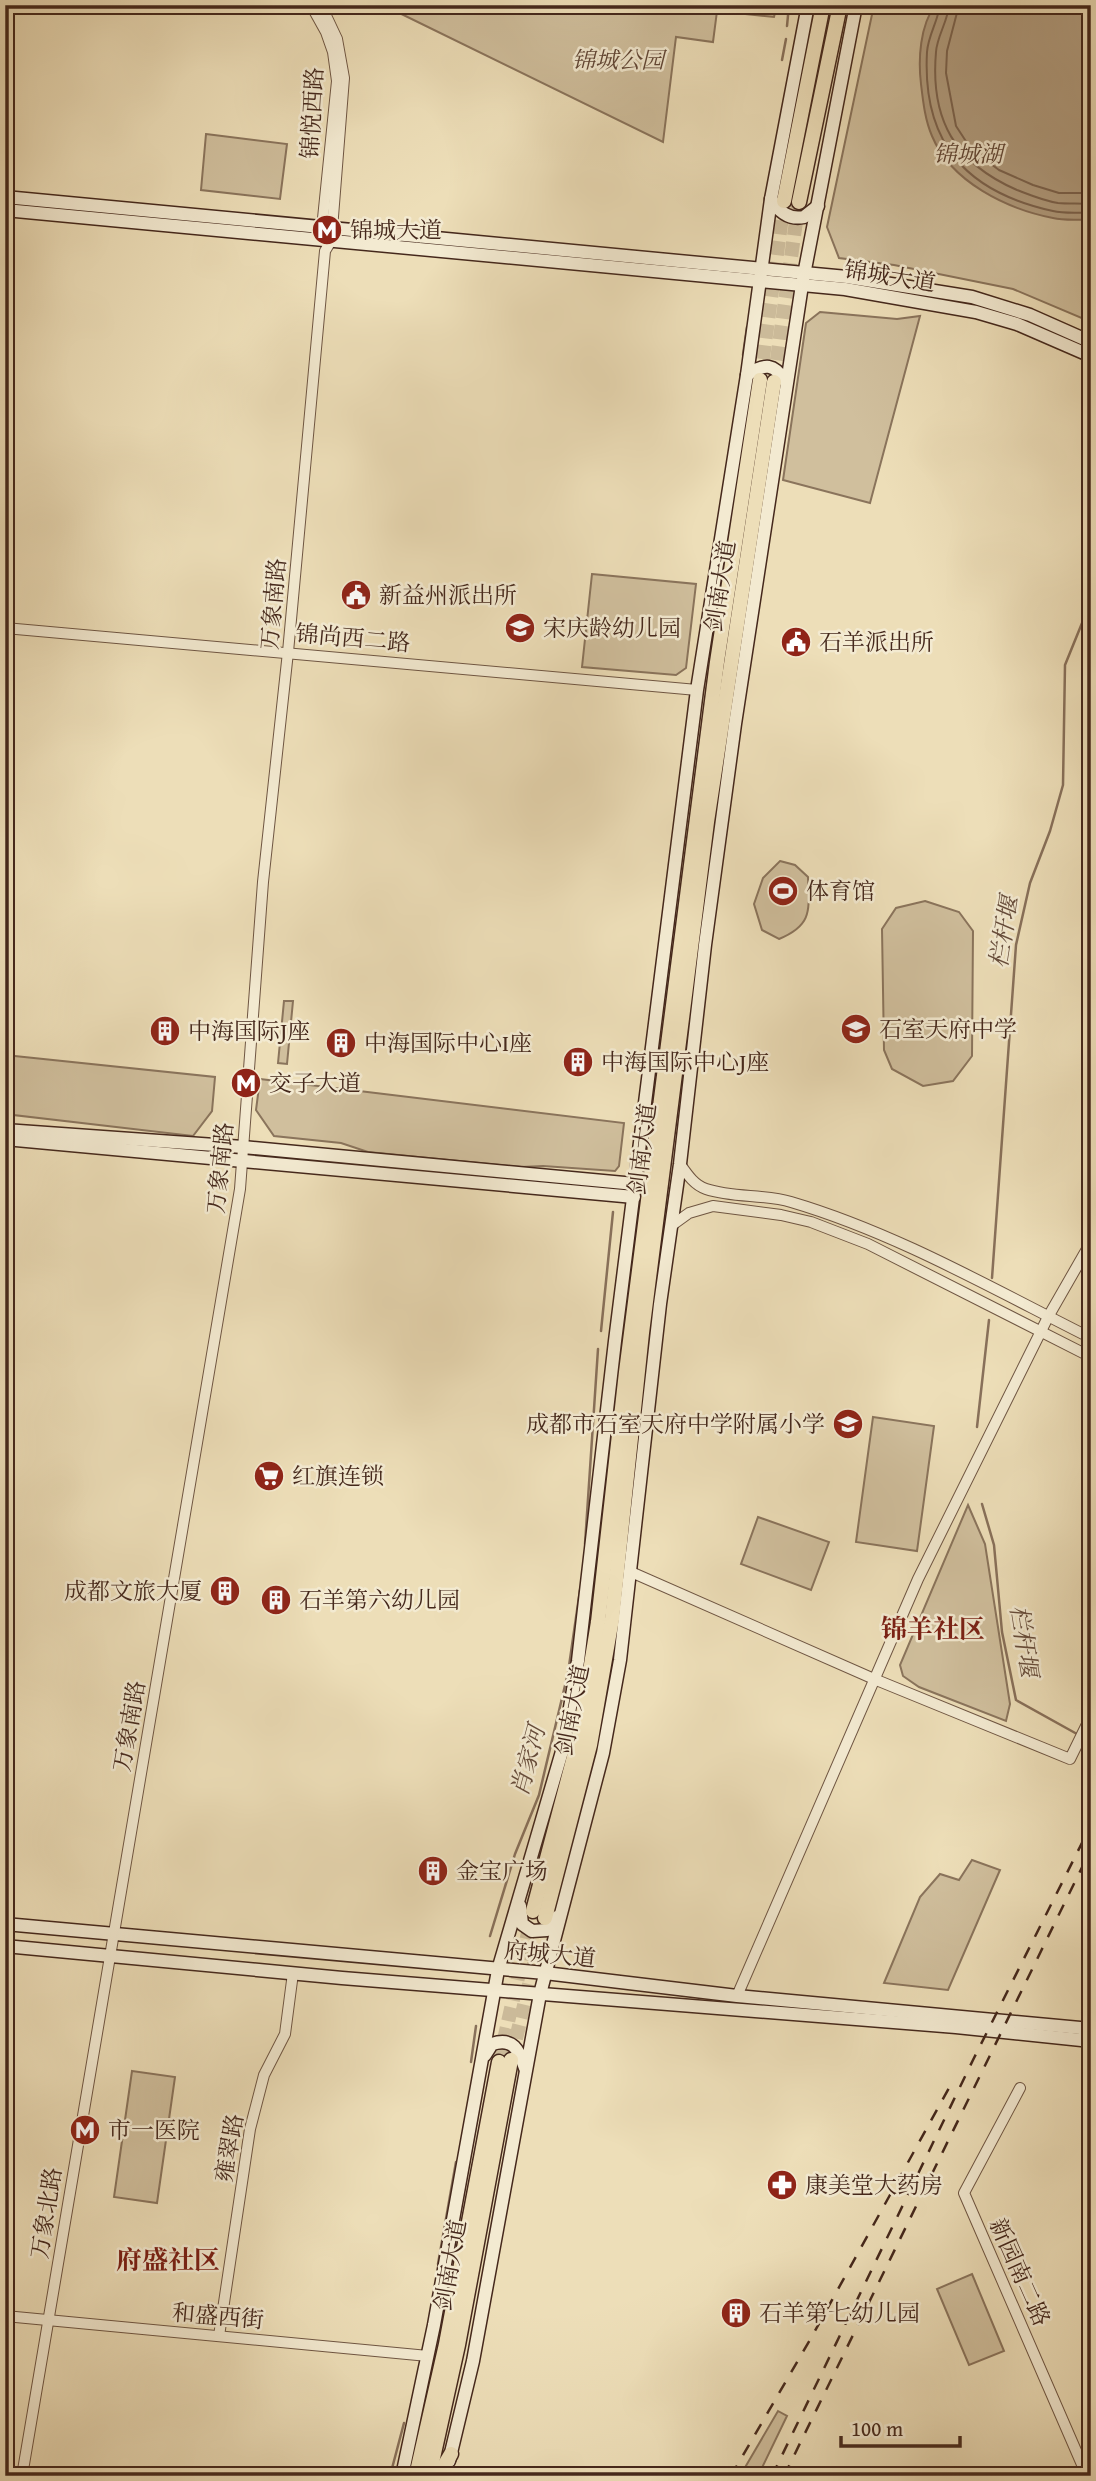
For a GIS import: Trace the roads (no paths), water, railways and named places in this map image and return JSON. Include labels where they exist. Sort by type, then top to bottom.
[{"type":"highway","points":[[785,201],[823,5]]},
{"type":"highway","points":[[785,201],[840,5]]},
{"type":"highway","name":"剑南大道","points":[[605,1620],[626,1372],[717,662],[767,380]]},
{"type":"highway","name":"剑南大道","points":[[539,1915],[590,1745],[707,822],[767,380]]},
{"type":"highway","name":"剑南大道","points":[[416,2476],[505,2061],[458,2345],[429,2476]]},
{"type":"highway","points":[[438,2476],[451,2454]]},
{"type":"main road","points":[[445,2476],[473,2361],[540,1994],[603,1753],[620,1660],[660,1304],[726,796],[767,380],[760,275],[785,201],[808,5]]},
{"type":"main road","points":[[402,2476],[428,2356],[499,1970],[563,1748],[578,1661],[615,1341],[705,638],[767,380],[804,279],[856,5]]},
{"type":"main road","name":"锦城大道","points":[[5,197],[326,238]]},
{"type":"main road","points":[[785,201],[777,209],[790,217],[804,217],[818,205]]},
{"type":"main road","name":"锦城大道","points":[[5,210],[760,275],[972,297],[1030,315],[1091,341]]},
{"type":"main road","name":"锦城大道","points":[[804,279],[976,312],[1017,324],[1091,356]]},
{"type":"main road","points":[[705,638],[717,662]]},
{"type":"main road","points":[[707,822],[726,796]]},
{"type":"main road","points":[[5,1129],[243,1147],[634,1191]]},
{"type":"main road","points":[[5,1139],[242,1161],[634,1191]]},
{"type":"main road","points":[[642,1333],[660,1304]]},
{"type":"main road","points":[[615,1341],[626,1372]]},
{"type":"main road","points":[[578,1661],[605,1620]]},
{"type":"main road","points":[[605,1620],[620,1660]]},
{"type":"main road","points":[[521,1895],[522,1924],[532,1931],[547,1930],[563,1906]]},
{"type":"main road","name":"府城大道","points":[[5,1924],[545,1973],[737,1996],[1091,2029]]},
{"type":"main road","name":"府城大道","points":[[5,1946],[293,1973],[956,2027],[1091,2041]]},
{"type":"main road","points":[[481,2063],[492,2044],[508,2042],[519,2050],[525,2068]]},
{"type":"street","name":"锦悦西路","points":[[310,5],[326,32],[333,52],[337,81],[326,238]]},
{"type":"street","name":"锦悦西路","points":[[321,5],[337,39],[344,78],[326,238]]},
{"type":"street","name":"万象南路","points":[[110,1957],[240,1189],[263,882],[288,652],[326,238]]},
{"type":"street","name":"锦尚西二路","points":[[5,628],[697,690]]},
{"type":"street","points":[[680,1164],[690,1179],[705,1189],[784,1200],[834,1215],[881,1234],[1091,1338]]},
{"type":"street","points":[[671,1226],[689,1213],[713,1206],[811,1222],[868,1244],[1091,1357]]},
{"type":"street","points":[[737,1996],[918,1579],[1048,1317],[1091,1242]]},
{"type":"street","points":[[631,1572],[874,1679],[1070,1759],[1091,1716]]},
{"type":"street","name":"万象北路","points":[[22,2476],[110,1957]]},
{"type":"street","name":"雍翠路","points":[[219,2336],[250,2129],[264,2076],[285,2034],[293,1973]]},
{"type":"street","name":"新园南二路","points":[[1020,2088],[964,2193],[1087,2476]]},
{"type":"street","name":"和盛西街","points":[[5,2316],[428,2356]]},
{"type":"water","name":"锦城湖","points":[[935,5],[1091,5],[1091,220],[1053,218],[1017,208],[982,191],[967,180],[952,167],[941,152],[928,124],[920,74],[923,33]]},
{"type":"waterway","name":"肖家河","points":[[787,26],[789,5]]},
{"type":"waterway","name":"肖家河","points":[[782,60],[786,39]]},
{"type":"waterway","name":"肖家河","points":[[743,355],[747,327]]},
{"type":"waterway","name":"栏杆堰","points":[[992,1278],[1016,945],[1030,883],[1050,831],[1063,785],[1065,665],[1091,601]]},
{"type":"waterway","name":"肖家河","points":[[601,1331],[613,1212]]},
{"type":"waterway","name":"栏杆堰","points":[[977,1427],[989,1320]]},
{"type":"waterway","name":"肖家河","points":[[585,1544],[598,1349]]},
{"type":"waterway","name":"栏杆堰","points":[[982,1504],[994,1545],[1002,1632],[1016,1700],[1077,1734]]},
{"type":"waterway","name":"肖家河","points":[[490,1936],[515,1854],[539,1795],[568,1673],[580,1590]]},
{"type":"waterway","name":"栏杆堰","points":[[1083,1737],[1091,1741]]},
{"type":"waterway","name":"肖家河","points":[[471,2062],[476,2026]]},
{"type":"waterway","name":"肖家河","points":[[438,2264],[456,2162]]},
{"type":"waterway","name":"肖家河","points":[[390,2476],[404,2423]]},
{"type":"tunnel","points":[[760,380],[784,202]]},
{"type":"tunnel","points":[[774,381],[798,207]]},
{"type":"tunnel","points":[[499,2062],[533,1911]]},
{"type":"tunnel","points":[[511,2059],[545,1919]]},
{"type":"railway","points":[[772,2476],[973,2060],[1091,1825]]},
{"type":"railway","points":[[784,2476],[1091,1849]]},
{"type":"railway","points":[[731,2476],[811,2338],[954,2079]]},
{"type":"place","name":"锦城大道","points":[[327,230]]},
{"type":"place","name":"新益州派出所","points":[[356,595]]},
{"type":"place","name":"宋庆龄幼儿园","points":[[520,628]]},
{"type":"place","name":"石羊派出所","points":[[796,642]]},
{"type":"place","name":"体育馆","points":[[783,891]]},
{"type":"place","name":"石室天府中学","points":[[856,1029]]},
{"type":"place","name":"中海国际J座","points":[[165,1031]]},
{"type":"place","name":"中海国际中心I座","points":[[341,1043]]},
{"type":"place","name":"中海国际中心J座","points":[[578,1062]]},
{"type":"place","name":"交子大道","points":[[246,1083]]},
{"type":"place","name":"成都市石室天府中学附属小学","points":[[848,1424]]},
{"type":"place","name":"红旗连锁","points":[[269,1476]]},
{"type":"place","name":"成都文旅大厦","points":[[225,1591]]},
{"type":"place","name":"石羊第六幼儿园","points":[[276,1600]]},
{"type":"place","name":"金宝广场","points":[[433,1871]]},
{"type":"place","name":"市一医院","points":[[85,2130]]},
{"type":"place","name":"康美堂大药房","points":[[782,2185]]},
{"type":"place","name":"石羊第七幼儿园","points":[[736,2313]]},
{"type":"district","name":"锦羊社区","points":[[933,1629]]},
{"type":"district","name":"府盛社区","points":[[168,2260]]},
{"type":"park label","name":"锦城公园","points":[[618,60]]}]
